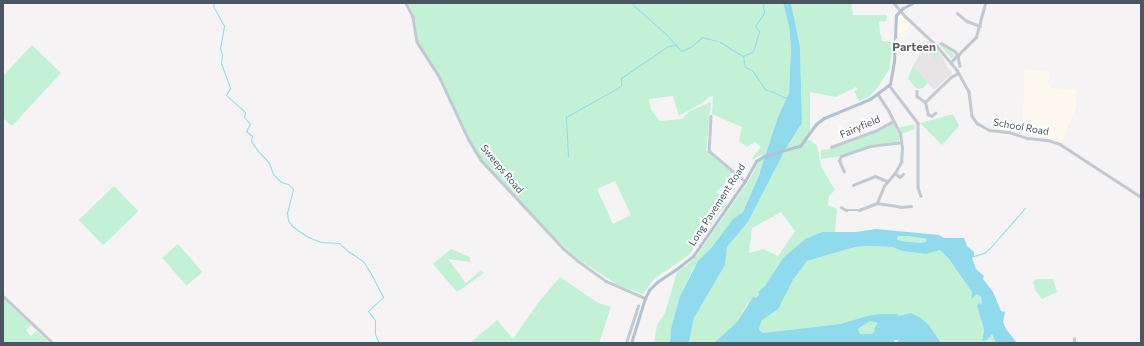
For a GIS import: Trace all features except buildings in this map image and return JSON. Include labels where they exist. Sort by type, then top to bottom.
[{"type":"main road","points":[[889,85],[894,62],[895,21],[899,10],[912,3]]},
{"type":"main road","name":"Long Pavement Road","points":[[631,343],[645,298],[657,282],[693,256],[745,181],[758,159],[803,144],[816,124],[824,118],[878,95],[889,85]]},
{"type":"street","name":"Sweeps Road","points":[[406,3],[413,17],[417,42],[441,80],[469,140],[481,160],[576,260],[606,282],[645,298]]},
{"type":"street","name":"School Road","points":[[894,3],[899,10],[936,45],[951,62],[969,92],[972,116],[977,123],[989,130],[1009,132],[1028,138],[1043,138],[1060,144],[1141,197]]},
{"type":"street","points":[[951,62],[976,37],[985,3]]},
{"type":"street","points":[[957,13],[967,21],[980,26]]},
{"type":"street","points":[[941,43],[950,47],[958,56],[960,66]]},
{"type":"street","points":[[925,102],[951,77],[958,73]]},
{"type":"street","points":[[889,85],[918,123],[918,187],[921,196]]},
{"type":"street","points":[[917,91],[917,96],[925,102],[928,115],[932,116],[936,113]]},
{"type":"street","name":"Fairyfield","points":[[878,95],[893,121],[901,142],[901,162],[895,173]]},
{"type":"street","points":[[711,116],[709,151],[745,181]]},
{"type":"street","name":"Fairyfield","points":[[832,147],[876,130],[893,121]]},
{"type":"street","name":"Fairyfield","points":[[844,172],[839,161],[841,156],[870,146],[901,142]]},
{"type":"street","points":[[877,204],[887,180],[895,173],[900,176],[903,174]]},
{"type":"street","points":[[853,185],[875,176],[887,180]]},
{"type":"street","points":[[841,207],[846,210],[859,210],[877,204],[901,207],[911,206]]},
{"type":"street","points":[[3,296],[53,343]]},
{"type":"street","points":[[626,343],[638,306]]},
{"type":"shaded area","points":[[898,13],[911,22],[903,38],[896,32]]},
{"type":"shaded area","points":[[928,41],[941,54],[946,66],[952,73],[934,90],[913,66]]},
{"type":"shaded area","points":[[1024,69],[1049,72],[1048,83],[1051,88],[1077,90],[1076,108],[1063,139],[1063,144],[1050,138],[1023,135]]},
{"type":"green space","points":[[408,3],[783,3],[789,26],[791,48],[789,93],[778,117],[767,154],[758,156],[754,160],[752,158],[761,147],[755,142],[747,147],[739,141],[742,127],[712,114],[713,96],[679,116],[673,96],[649,99],[651,110],[660,121],[682,119],[690,111],[711,102],[706,151],[732,172],[724,185],[716,192],[727,202],[689,255],[655,278],[643,294],[618,285],[575,257],[538,221],[480,157],[439,74],[418,42],[415,19]],"holes":[[[615,181],[631,215],[613,224],[597,189]]]},
{"type":"green space","points":[[791,3],[851,3],[853,15],[887,15],[886,21],[879,22],[882,41],[893,42],[889,70],[870,96],[859,101],[854,91],[857,90],[856,87],[836,97],[810,92],[810,130],[806,139],[817,145],[821,166],[835,190],[829,196],[828,205],[837,209],[835,232],[822,232],[805,239],[783,258],[765,286],[758,292],[759,295],[747,304],[737,322],[714,343],[689,343],[694,318],[725,265],[727,247],[748,222],[786,148],[802,123],[800,47]],"holes":[[[781,212],[795,231],[778,256],[763,249],[749,253],[752,228]]]},
{"type":"green space","points":[[937,42],[950,50],[955,57],[951,58]]},
{"type":"green space","points":[[930,44],[939,54],[935,58],[926,47]]},
{"type":"green space","points":[[32,45],[61,73],[12,126],[3,118],[3,76]]},
{"type":"green space","points":[[913,66],[928,83],[923,88],[917,89],[908,79]]},
{"type":"green space","points":[[953,114],[959,126],[942,145],[920,123]]},
{"type":"green space","points":[[893,123],[899,136],[899,140],[896,142],[870,145],[836,157],[821,159],[821,150],[831,149]]},
{"type":"green space","points":[[914,124],[915,129],[901,134],[899,128]]},
{"type":"green space","points":[[766,157],[743,212],[733,219],[721,236],[694,267],[680,296],[671,329],[670,343],[654,343],[657,325],[665,313],[677,272],[691,262],[700,251],[750,179],[759,160]]},
{"type":"green space","points":[[114,186],[138,211],[103,245],[79,220]]},
{"type":"green space","points":[[898,236],[927,239],[926,242],[920,243],[901,241],[897,239]]},
{"type":"green space","points":[[178,244],[202,272],[186,286],[162,258]]},
{"type":"green space","points":[[855,247],[892,247],[902,251],[926,254],[940,250],[949,259],[972,292],[971,299],[977,293],[981,297],[982,305],[977,306],[984,329],[982,335],[992,334],[996,343],[941,343],[929,325],[899,316],[897,314],[867,316],[840,324],[762,333],[759,329],[762,320],[778,307],[793,280],[807,261]]},
{"type":"green space","points":[[451,249],[470,257],[470,262],[448,259],[466,283],[481,270],[484,273],[457,292],[433,264]]},
{"type":"green space","points":[[560,277],[598,303],[611,307],[599,343],[470,343],[497,320],[513,339],[538,303]]},
{"type":"green space","points":[[1036,279],[1053,279],[1057,292],[1042,299],[1035,290],[1033,282]]},
{"type":"green space","points":[[3,299],[31,325],[26,330],[31,336],[36,331],[48,341],[46,343],[3,343]]},
{"type":"green space","points":[[870,321],[878,323],[876,331],[871,334],[860,334],[858,329]]},
{"type":"water","points":[[783,3],[791,3],[800,47],[802,123],[786,148],[748,222],[727,247],[725,265],[694,318],[689,343],[670,343],[671,329],[680,296],[698,261],[712,247],[733,219],[743,212],[759,175],[778,117],[789,93],[791,48],[789,26]]},
{"type":"water","points":[[876,229],[939,235],[944,238],[964,238],[967,246],[974,252],[974,257],[972,258],[976,269],[984,276],[983,279],[993,292],[1001,311],[1005,312],[1003,322],[1006,329],[1017,343],[996,343],[992,334],[987,340],[982,341],[984,329],[977,306],[979,303],[982,305],[981,297],[977,294],[971,299],[972,292],[949,259],[940,250],[926,254],[902,251],[892,247],[870,246],[855,247],[807,261],[793,280],[778,309],[762,320],[759,329],[762,333],[840,324],[867,316],[880,314],[897,314],[899,316],[911,313],[921,318],[929,325],[941,343],[898,343],[898,340],[895,340],[893,343],[714,343],[737,322],[753,297],[756,298],[759,295],[758,292],[765,286],[783,258],[805,239],[822,232],[856,232]],"holes":[[[898,236],[908,236],[927,239],[926,242],[920,243],[901,241],[897,239]],[[870,321],[878,323],[874,329],[875,331],[871,334],[860,334],[858,329]]]},
{"type":"waterway","points":[[214,3],[213,6],[224,26],[220,48],[222,55],[221,63],[230,88],[226,95],[245,112],[244,117],[250,124],[246,131],[252,136],[251,141],[269,163],[273,174],[281,182],[288,184],[293,189],[287,213],[288,220],[292,226],[308,237],[321,242],[339,243],[363,261],[383,297],[368,311],[375,320],[375,334],[379,343]]},
{"type":"waterway","points":[[631,3],[667,35],[681,51],[692,46],[702,37],[717,41]]},
{"type":"waterway","points":[[743,56],[752,52],[754,49],[759,31],[755,26],[764,13],[763,3]]},
{"type":"waterway","points":[[720,42],[742,56]]},
{"type":"waterway","points":[[568,156],[566,117],[621,86],[621,78],[668,46],[677,45]]},
{"type":"waterway","points":[[743,56],[745,67],[752,70],[765,89],[770,91]]},
{"type":"waterway","points":[[771,91],[786,98]]},
{"type":"waterway","points":[[974,256],[984,253],[989,249],[1025,208]]},
{"type":"district","name":"Parteen","points":[[914,47]]}]
